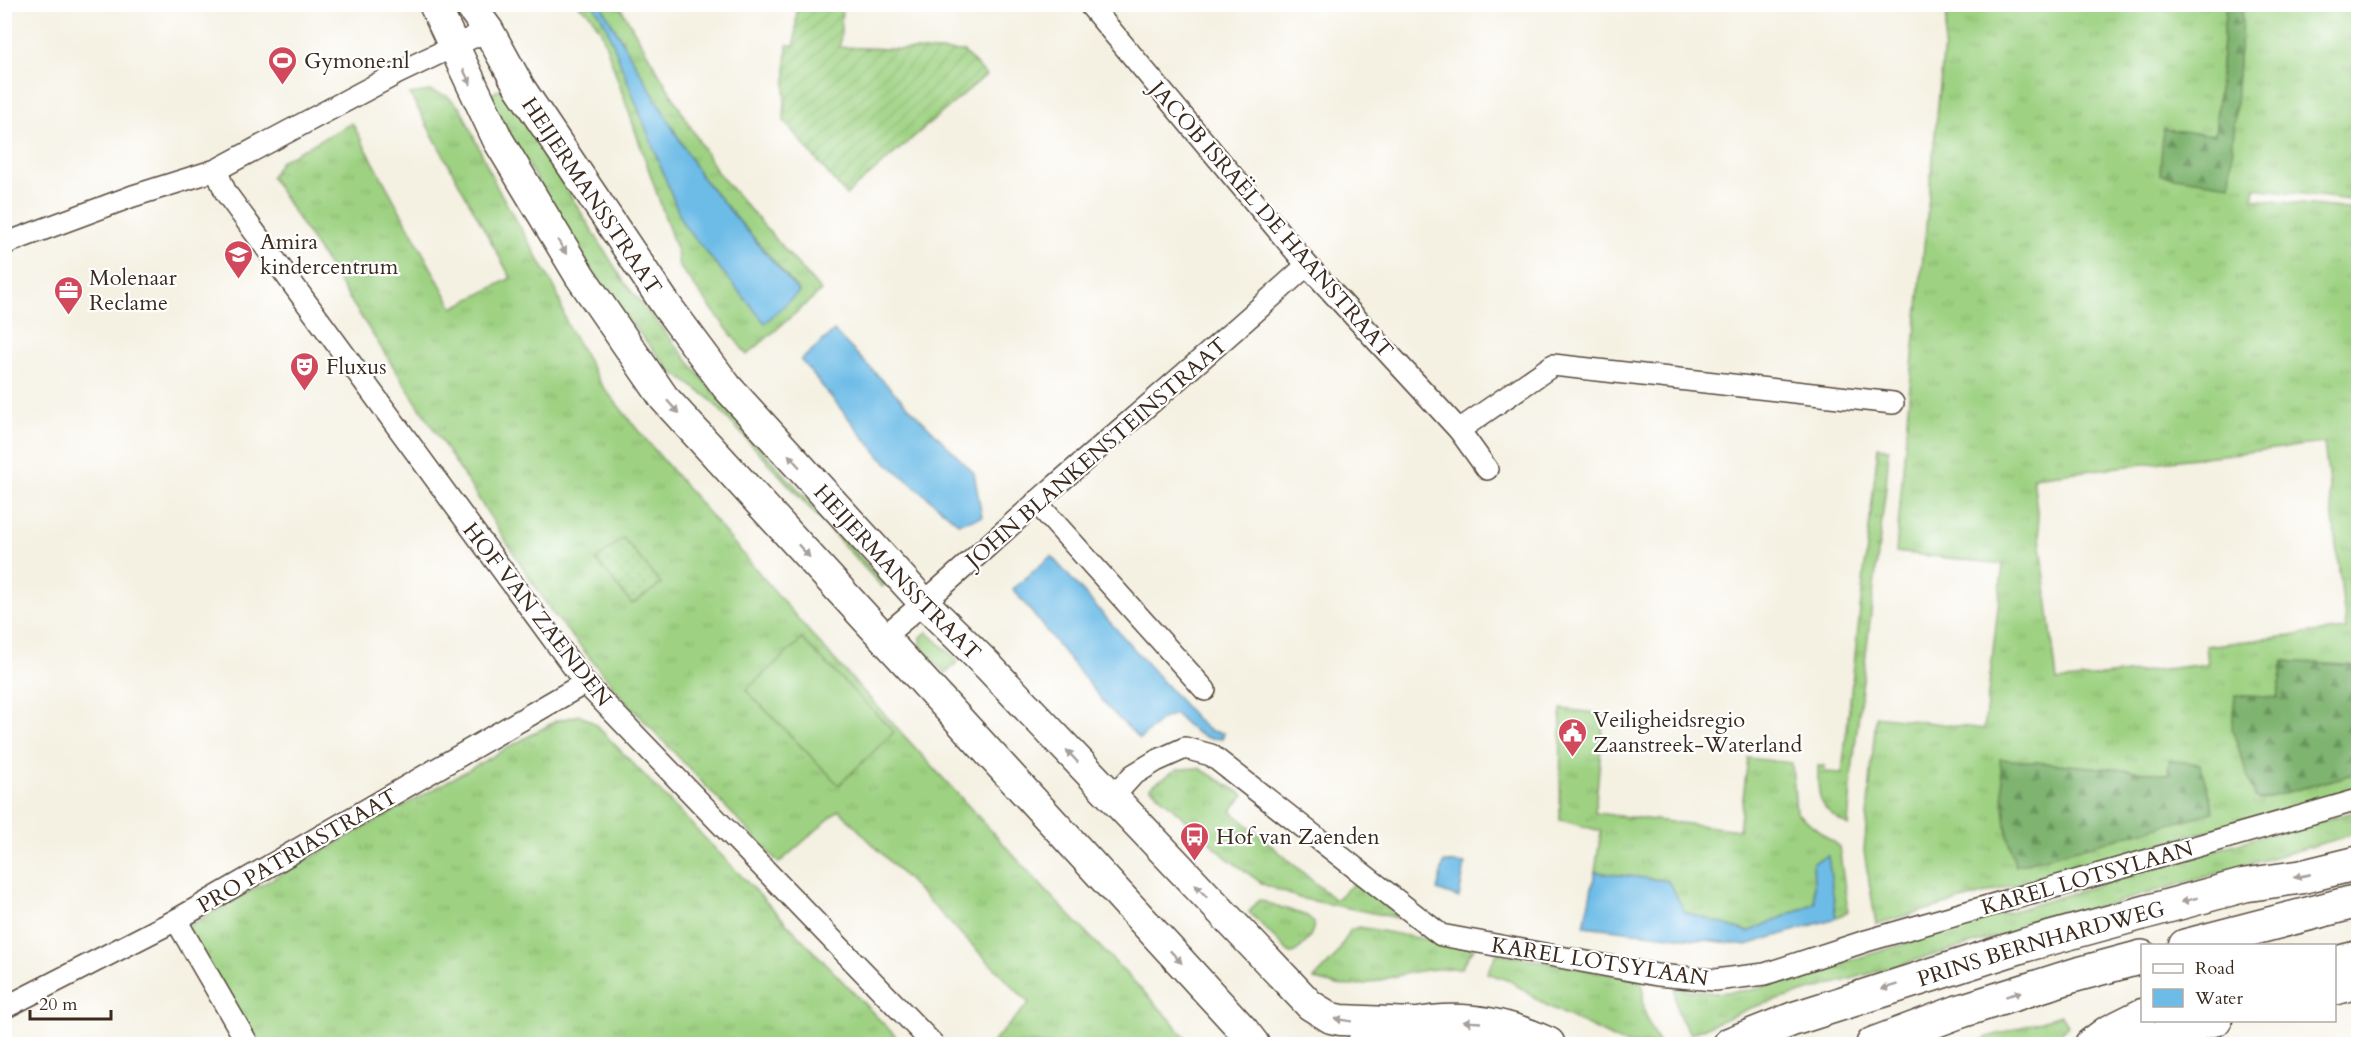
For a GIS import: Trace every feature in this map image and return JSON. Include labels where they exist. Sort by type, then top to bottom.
[{"type":"main road","name":"HEIJERMANSSTRAAT","points":[[434,4],[452,47],[504,150],[580,276],[664,398],[1254,1044]]},
{"type":"main road","name":"HEIJERMANSSTRAAT","points":[[469,4],[488,30],[520,87],[666,305],[727,387],[925,604],[988,666],[1310,1005],[1331,1018],[1341,1020],[1422,1023]]},
{"type":"main road","name":"PRINS BERNHARDWEG","points":[[1731,1044],[1804,1015],[2025,945],[2245,885],[2301,877],[2358,863]]},
{"type":"main road","name":"PRINS BERNHARDWEG","points":[[2189,944],[2358,901]]},
{"type":"main road","points":[[2336,962],[2358,956]]},
{"type":"main road","name":"PRINS BERNHARDWEG","points":[[1873,1044],[1958,1012],[2141,957]]},
{"type":"main road","points":[[2336,989],[2358,983]]},
{"type":"main road","points":[[1940,1044],[1958,1012]]},
{"type":"main road","points":[[2090,1044],[2106,1032],[2141,1014]]},
{"type":"main road","points":[[1364,1044],[1383,1034],[1422,1023],[1448,1020],[1486,1023],[1522,1032],[1548,1044]]},
{"type":"main road","points":[[2144,1044],[2166,1034],[2210,1022]]},
{"type":"street","name":"JACOB ISRAËL DE HAANSTRAAT","points":[[1089,4],[1307,265],[1459,430],[1487,469]]},
{"type":"street","points":[[4,244],[133,196],[216,170],[398,73],[488,30]]},
{"type":"street","name":"HOF VAN ZAENDEN","points":[[216,170],[226,193],[585,683],[933,1044]]},
{"type":"street","name":"JOHN BLANKENSTEINSTRAAT","points":[[883,637],[925,604],[1036,502],[1307,265]]},
{"type":"street","points":[[1459,430],[1553,365],[1893,403]]},
{"type":"street","points":[[1036,502],[1205,690]]},
{"type":"street","name":"PRO PATRIASTRAAT","points":[[4,1008],[176,920],[585,683]]},
{"type":"street","name":"KAREL LOTSYLAAN","points":[[1112,798],[1133,775],[1156,761],[1185,748],[1211,755],[1441,935],[1658,975],[1715,980],[1765,974],[1866,941],[2358,800]]},
{"type":"street","points":[[176,920],[248,1044]]},
{"type":"green space","points":[[578,5],[594,5],[605,23],[640,113],[799,291],[700,175],[601,5],[619,5],[717,172],[821,291],[747,355],[679,266],[677,252],[601,31],[589,13]]},
{"type":"green space","points":[[797,5],[842,5],[840,47],[964,52],[986,75],[846,195],[784,121],[787,45],[795,45]]},
{"type":"green space","points":[[1948,5],[2226,5],[2215,135],[2160,175],[2230,181],[2243,5],[2358,5],[2358,201],[2255,188],[2253,199],[2358,210],[2358,666],[2283,661],[2255,798],[2260,800],[2358,773],[2358,792],[2186,837],[1876,924],[1864,851],[1876,716],[1984,729],[2003,564],[1896,552]],"holes":[[[2324,443],[2346,629],[2206,646],[2208,664],[2057,681],[2033,477]],[[2001,759],[2168,774],[2015,866],[2006,826]]]},
{"type":"green space","points":[[2226,5],[2243,5],[2230,185],[2160,175],[2163,129],[2215,135]]},
{"type":"green space","points":[[503,87],[624,282],[751,438],[885,584],[882,587],[709,398],[671,371],[604,291],[487,97]]},
{"type":"green space","points":[[430,91],[447,96],[461,109],[497,187],[556,290],[567,324],[601,384],[636,428],[811,634],[1049,894],[1170,1019],[1190,1044],[991,1044],[1029,1003],[839,810],[779,863],[628,704],[551,611],[271,177],[281,161],[352,123],[453,308],[511,278],[410,94]]},
{"type":"green space","points":[[1878,447],[1889,449],[1852,772],[1848,826],[1825,808],[1822,802],[1818,788],[1818,766],[1825,766],[1825,772],[1842,773]]},
{"type":"green space","points":[[623,538],[661,584],[632,604],[596,560]]},
{"type":"green space","points":[[927,632],[958,661],[946,674],[921,649],[921,637]]},
{"type":"green space","points":[[802,639],[894,732],[839,785],[746,690]]},
{"type":"green space","points":[[2283,661],[2358,666],[2358,773],[2259,800],[2255,798],[2232,729],[2235,695],[2277,698]]},
{"type":"green space","points":[[1561,709],[1604,714],[1595,813],[1739,830],[1748,758],[1792,763],[1796,812],[1839,847],[1848,911],[1836,918],[1828,856],[1813,862],[1815,903],[1748,932],[1685,912],[1668,881],[1595,872],[1601,831],[1560,820]]},
{"type":"green space","points":[[580,715],[594,723],[903,1044],[258,1044],[186,927],[556,721]]},
{"type":"green space","points":[[2000,759],[2168,774],[2169,760],[2200,764],[2214,812],[2015,866],[2006,826]]},
{"type":"green space","points":[[1199,768],[1244,795],[1231,811],[1335,900],[1357,881],[1398,918],[1299,898],[1263,884],[1227,858],[1150,787],[1177,769]]},
{"type":"green space","points":[[2358,811],[2358,833],[1750,1008],[1691,1034],[1680,1018],[1676,1007],[1675,988],[1715,993],[1752,990],[2268,834]]},
{"type":"green space","points":[[1259,900],[1307,916],[1314,922],[1310,937],[1304,945],[1291,954],[1249,912]]},
{"type":"green space","points":[[1359,927],[1474,948],[1461,968],[1420,971],[1354,986],[1329,984],[1314,979],[1336,956],[1350,930]]},
{"type":"green space","points":[[1497,953],[1641,980],[1645,1014],[1659,1044],[1625,1044],[1546,1005],[1510,981],[1487,973]]},
{"type":"green space","points":[[2061,1015],[2068,1026],[2050,1044],[1977,1044],[1988,1037]]},
{"type":"water","points":[[594,5],[601,5],[700,175],[799,292],[765,323],[683,224],[605,23]]},
{"type":"water","points":[[834,331],[974,473],[982,517],[958,523],[881,458],[801,360]]},
{"type":"water","points":[[1051,556],[1200,723],[1210,731],[1224,733],[1222,738],[1208,738],[1202,735],[1190,728],[1175,714],[1162,719],[1140,739],[1110,710],[1013,589]]},
{"type":"water","points":[[1828,856],[1836,918],[1747,945],[1584,926],[1595,872],[1668,881],[1685,912],[1748,932],[1815,903],[1813,862]]},
{"type":"water","points":[[1444,862],[1465,864],[1459,898],[1437,890]]},
{"type":"place","name":"Gymone.nl","points":[[283,86]]},
{"type":"place","name":"Amira kindercentrum","points":[[239,280]]},
{"type":"place","name":"Molenaar Reclame","points":[[68,316]]},
{"type":"place","name":"Fluxus","points":[[305,392]]},
{"type":"place","name":"Veiligheidsregio Zaanstreek-Waterland","points":[[1572,758]]},
{"type":"place","name":"Hof van Zaenden","points":[[1195,862]]}]
